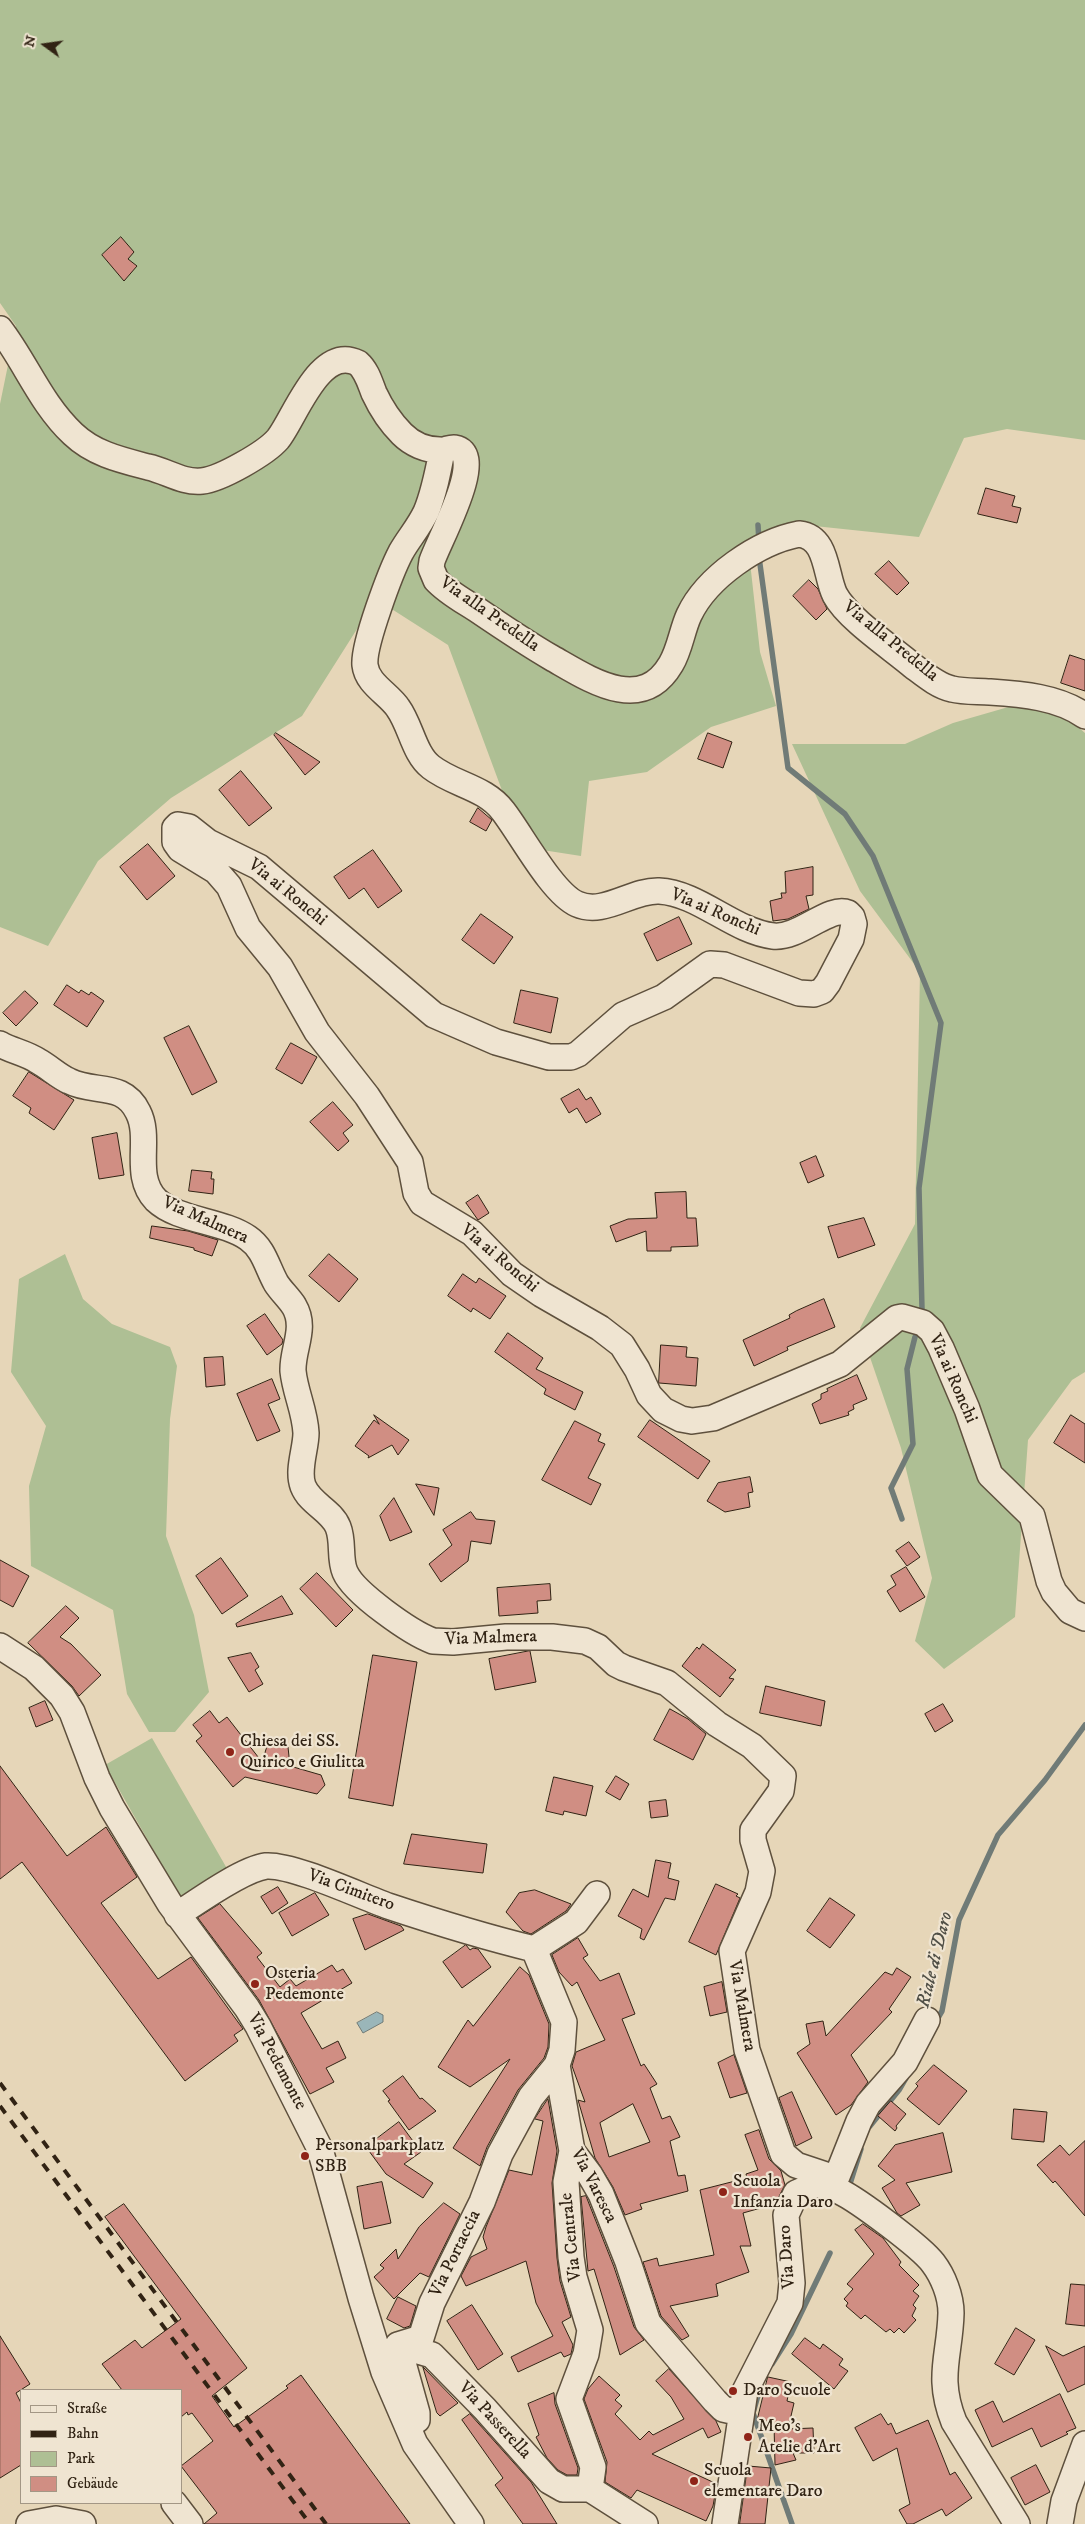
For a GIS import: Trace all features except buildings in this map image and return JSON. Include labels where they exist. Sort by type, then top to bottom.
[{"type":"street","name":"Via alla Predella","points":[[0,328],[19,354],[44,401],[74,436],[110,457],[150,467],[178,479],[209,480],[262,453],[278,439],[301,399],[320,374],[331,365],[346,360],[354,361],[362,367],[381,407],[403,434],[424,448],[442,451],[450,448],[464,452],[468,466],[462,487],[432,561],[431,568],[436,580],[525,642],[594,682],[610,688],[638,690],[657,681],[672,663],[689,615],[701,595],[713,582],[738,561],[767,546],[799,534],[812,540],[823,553],[832,587],[847,610],[921,673],[952,689],[1028,696],[1070,707],[1085,716]]},
{"type":"street","name":"Via ai Ronchi","points":[[442,451],[431,499],[417,528],[397,560],[369,640],[365,665],[371,679],[392,700],[403,715],[423,758],[435,770],[479,791],[497,804],[558,888],[577,904],[599,907],[636,894],[660,891],[674,894],[703,906],[749,930],[775,936],[796,933],[836,912],[848,913],[852,917],[853,932],[828,983],[822,991],[807,995],[724,964],[710,964],[664,997],[623,1015],[575,1055],[549,1057],[496,1042],[434,1015],[259,867],[208,842],[185,826],[178,825],[175,828],[174,842],[180,849],[216,871],[229,886],[248,928],[280,967],[316,1032],[367,1096],[410,1162],[416,1193],[422,1203],[472,1233],[512,1274],[541,1294],[600,1328],[622,1345],[633,1362],[649,1395],[663,1410],[681,1419],[692,1421],[713,1418],[840,1364],[897,1318],[910,1318],[927,1325],[941,1348],[967,1409],[990,1474],[1032,1516],[1049,1581],[1060,1602],[1070,1611],[1085,1618]]},
{"type":"street","name":"Via Malmera","points":[[0,1044],[37,1060],[70,1082],[108,1088],[122,1094],[138,1110],[141,1119],[144,1175],[146,1185],[157,1201],[170,1209],[241,1233],[256,1244],[262,1253],[277,1285],[294,1307],[299,1322],[299,1342],[293,1370],[305,1421],[303,1488],[336,1523],[340,1535],[345,1573],[358,1591],[416,1633],[433,1641],[453,1642],[506,1637],[552,1637],[592,1644],[616,1664],[667,1683],[710,1719],[752,1746],[780,1772],[784,1780],[781,1791],[753,1830],[753,1840],[762,1871],[758,1892],[732,1951],[746,2050],[783,2154],[796,2165],[826,2175],[838,2192]]},
{"type":"street","name":"Via Pedemonte","points":[[0,1646],[34,1668],[62,1696],[72,1712],[97,1778],[112,1808],[177,1915],[251,2014],[297,2099],[320,2148],[361,2298],[384,2372],[415,2444],[471,2524]]},
{"type":"street","name":"Via Cimitero","points":[[177,1915],[242,1875],[265,1866],[275,1866],[397,1908],[504,1942],[534,1949]]},
{"type":"street","points":[[534,1949],[576,1922],[597,1894]]},
{"type":"street","name":"Via Varesca","points":[[534,1949],[564,2022],[562,2050],[557,2065],[572,2152],[590,2175],[601,2194],[628,2262],[648,2323],[723,2409],[741,2413]]},
{"type":"street","points":[[927,2020],[904,2062],[868,2104],[858,2121],[838,2192],[928,2256],[939,2273],[949,2299],[951,2312],[944,2362],[947,2405],[954,2422],[1017,2524]]},
{"type":"street","name":"Via Portaccia","points":[[398,2346],[421,2338],[432,2303],[482,2202],[500,2154],[531,2097],[557,2065]]},
{"type":"street","name":"Via Centrale","points":[[572,2152],[566,2182],[572,2267],[590,2330],[586,2354],[570,2399],[593,2467],[590,2489]]},
{"type":"street","name":"Via Daro","points":[[725,2524],[745,2391],[790,2303],[792,2283],[786,2215],[796,2193],[807,2187],[817,2184],[838,2192]]},
{"type":"street","points":[[398,2346],[417,2414],[415,2444]]},
{"type":"street","name":"Via Passerella","points":[[398,2346],[432,2355],[485,2409],[549,2481],[572,2490],[590,2489]]},
{"type":"street","points":[[1060,2524],[1064,2501],[1085,2444]]},
{"type":"street","points":[[590,2489],[612,2506],[645,2524]]},
{"type":"street","points":[[175,2504],[190,2524]]},
{"type":"street","points":[[29,2524],[56,2519],[83,2524]]},
{"type":"green space","points":[[0,0],[1085,0],[1085,440],[1007,429],[964,438],[919,537],[805,525],[748,544],[760,652],[776,706],[711,727],[647,772],[589,781],[581,856],[523,847],[448,645],[376,599],[302,716],[171,798],[98,861],[48,946],[0,927],[0,404],[16,326],[0,303]]},
{"type":"green space","points":[[1043,697],[1085,733],[1085,1372],[1072,1380],[1028,1440],[1015,1617],[944,1669],[915,1641],[932,1578],[901,1448],[860,1328],[915,1224],[920,972],[860,891],[792,744],[905,744],[953,723]]},
{"type":"green space","points":[[65,1254],[83,1299],[112,1324],[170,1347],[177,1366],[170,1419],[166,1536],[194,1615],[209,1692],[175,1732],[149,1732],[127,1694],[113,1610],[31,1566],[29,1486],[46,1426],[11,1372],[19,1279]]},
{"type":"green space","points":[[152,1738],[229,1872],[182,1900],[105,1765]]},
{"type":"water","points":[[377,2012],[383,2015],[383,2022],[363,2033],[357,2023]]},
{"type":"waterway","points":[[758,525],[759,542]]},
{"type":"waterway","points":[[759,557],[788,768],[845,814],[873,856],[941,1023],[919,1188],[922,1309]]},
{"type":"waterway","points":[[902,1519],[891,1488],[913,1444],[907,1369],[915,1337]]},
{"type":"waterway","name":"Riale di Daro","points":[[935,2023],[942,2011],[959,1920],[998,1835],[1045,1780],[1085,1725]]},
{"type":"waterway","name":"Riale di Daro","points":[[870,2126],[899,2090],[906,2078]]},
{"type":"waterway","name":"Riale di Daro","points":[[849,2187],[861,2149]]},
{"type":"waterway","name":"Riale di Daro","points":[[772,2364],[791,2334],[830,2253]]},
{"type":"waterway","name":"Riale di Daro","points":[[761,2385],[753,2413],[792,2524]]},
{"type":"railway","points":[[0,2083],[326,2524]]},
{"type":"railway","points":[[0,2106],[310,2524]]},
{"type":"place","name":"Chiesa dei SS. Quirico e Giulitta","points":[[230,1752]]},
{"type":"place","name":"Osteria Pedemonte","points":[[255,1984]]},
{"type":"place","name":"Personalparkplatz SBB","points":[[305,2156]]},
{"type":"place","name":"Scuola Infanzia Daro","points":[[723,2192]]},
{"type":"place","name":"Daro Scuole","points":[[733,2391]]},
{"type":"place","name":"Meo's Atelie d'Art","points":[[748,2437]]},
{"type":"place","name":"Scuola elementare Daro","points":[[694,2481]]}]
